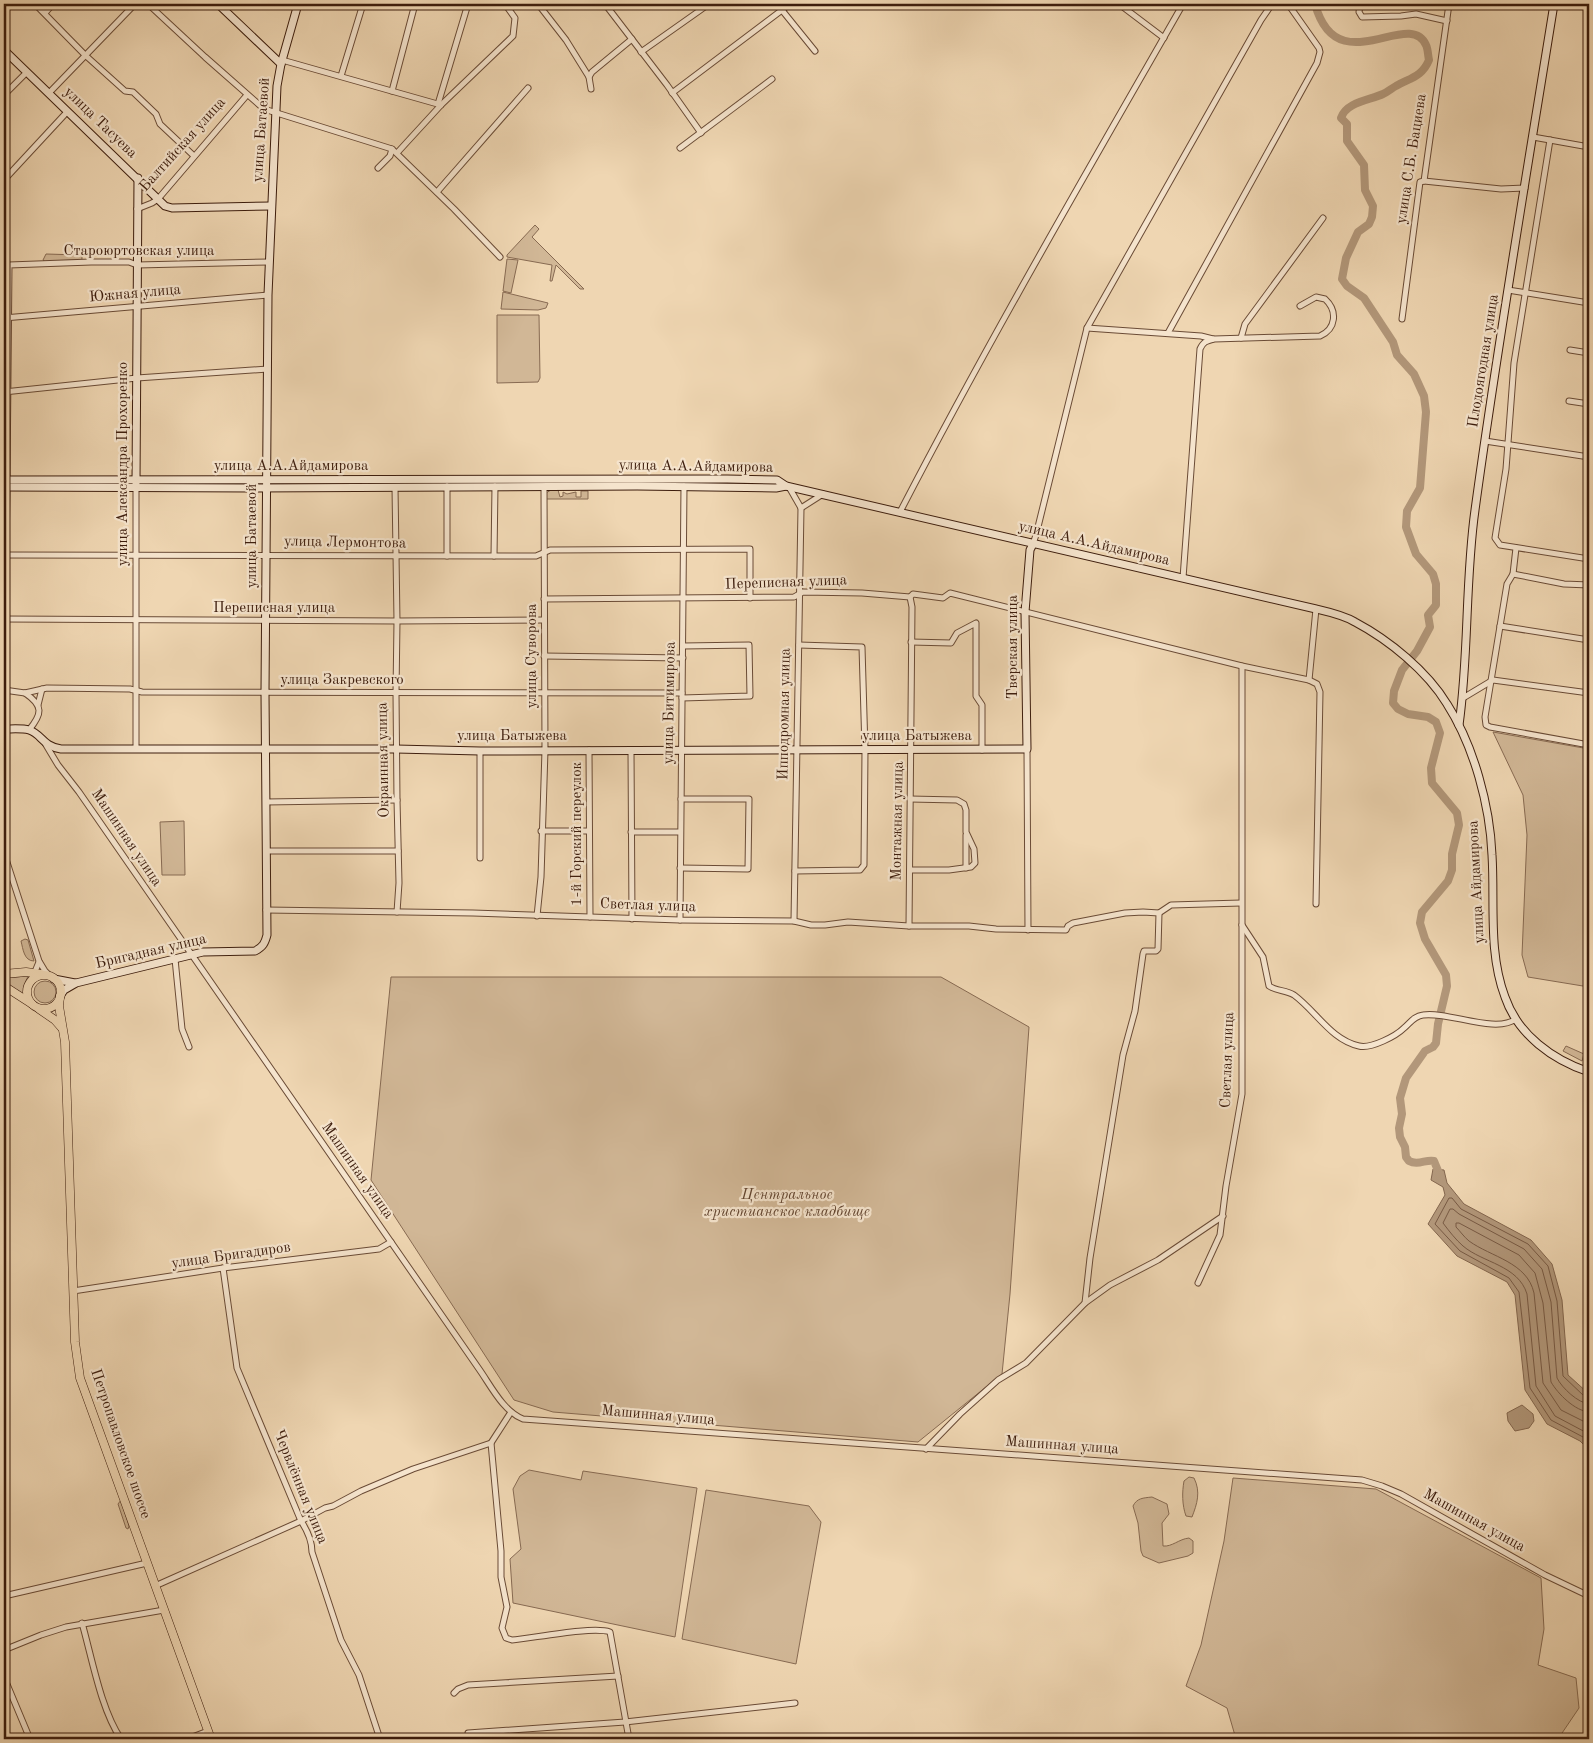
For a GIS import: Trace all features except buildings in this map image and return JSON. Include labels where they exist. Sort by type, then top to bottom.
[{"type":"main road","points":[[218,4],[226,7],[282,62],[298,4]]},
{"type":"main road","name":"Плодоягодная улица","points":[[1459,725],[1463,698],[1465,636],[1474,513],[1554,4]]},
{"type":"main road","name":"улица Тасуева","points":[[4,50],[165,206],[172,208],[271,206]]},
{"type":"main road","name":"улица Батаевой","points":[[262,947],[266,935],[265,620],[268,295],[277,86],[282,62]]},
{"type":"main road","name":"улица Александра Прохоренко","points":[[136,484],[138,178]]},
{"type":"main road","name":"улица А.А.Айдамирова","points":[[5,484],[266,484],[727,479],[776,484]]},
{"type":"main road","name":"улица А.А.Айдамирова","points":[[266,484],[395,486],[684,486],[776,484]]},
{"type":"main road","points":[[776,484],[788,487]]},
{"type":"main road","name":"улица А.А.Айдамирова","points":[[788,487],[1316,609],[1342,616],[1355,622],[1393,646]]},
{"type":"main road","name":"Тверская улица","points":[[1026,749],[1025,612],[1030,550],[1033,544]]},
{"type":"main road","name":"улица Айдамирова","points":[[1393,646],[1421,672],[1447,703],[1459,725],[1475,767],[1487,809],[1492,853],[1496,958],[1500,983],[1506,1000],[1516,1019],[1546,1051],[1556,1058],[1589,1072]]},
{"type":"main road","points":[[4,729],[29,730]]},
{"type":"main road","name":"улица Батыжева","points":[[29,730],[46,745],[61,750],[1026,749]]},
{"type":"main road","name":"Бригадная улица","points":[[76,983],[203,952],[248,952],[262,947]]},
{"type":"main road","points":[[4,974],[50,977],[76,983]]},
{"type":"main road","points":[[33,977],[27,990],[28,996],[35,1006],[42,1009],[53,1006],[69,986],[76,983]]},
{"type":"main road","points":[[50,977],[59,985],[60,996]]},
{"type":"main road","points":[[4,986],[55,1020],[62,1028]]},
{"type":"main road","name":"Петропавловское шоссе","points":[[60,996],[59,1006],[65,1048],[75,1342],[80,1378],[210,1735]]},
{"type":"street","points":[[35,4],[85,55],[124,91],[133,92],[156,114],[160,124],[194,156]]},
{"type":"street","points":[[45,13],[53,4]]},
{"type":"street","points":[[49,93],[135,4]]},
{"type":"street","points":[[148,4],[264,109],[394,151],[500,257]]},
{"type":"street","points":[[341,76],[363,4]]},
{"type":"street","points":[[392,91],[415,4]]},
{"type":"street","points":[[440,105],[468,4]]},
{"type":"street","points":[[378,168],[440,105],[513,36],[515,18],[505,4]]},
{"type":"street","points":[[538,4],[566,40],[589,77],[591,89]]},
{"type":"street","points":[[605,4],[701,133]]},
{"type":"street","points":[[641,52],[709,4]]},
{"type":"street","points":[[777,4],[815,51]]},
{"type":"street","points":[[672,92],[790,4]]},
{"type":"street","points":[[1119,4],[1164,38]]},
{"type":"street","points":[[900,512],[982,361],[1183,4]]},
{"type":"street","name":"Тверская улица","points":[[1033,544],[1087,328],[1261,20],[1272,4]]},
{"type":"street","points":[[1168,333],[1317,63],[1320,52],[1319,48],[1288,4]]},
{"type":"street","points":[[1360,4],[1359,12],[1362,17],[1416,14],[1447,20]]},
{"type":"street","name":"улица С.Б. Бациева","points":[[1402,319],[1420,182],[1424,181],[1450,4]]},
{"type":"street","points":[[1566,4],[1589,8]]},
{"type":"street","points":[[589,77],[592,72],[632,39]]},
{"type":"street","points":[[282,62],[341,76],[440,105]]},
{"type":"street","points":[[4,95],[27,72]]},
{"type":"street","points":[[680,148],[772,79]]},
{"type":"street","points":[[436,192],[528,88]]},
{"type":"street","name":"Балтийская улица","points":[[137,209],[158,199],[247,95]]},
{"type":"street","points":[[4,180],[67,112]]},
{"type":"street","points":[[1533,137],[1589,147]]},
{"type":"street","points":[[1550,140],[1514,364],[1509,420],[1509,445],[1502,501],[1494,533],[1500,545],[1589,559]]},
{"type":"street","points":[[1424,181],[1501,189],[1525,188]]},
{"type":"street","points":[[1241,338],[1245,324],[1323,218]]},
{"type":"street","name":"Староюртовская улица","points":[[6,317],[9,265],[91,262],[129,262],[137,265],[269,262]]},
{"type":"street","points":[[1508,290],[1589,303]]},
{"type":"street","name":"Южная улица","points":[[6,317],[268,295]]},
{"type":"street","points":[[1182,578],[1200,349],[1206,341],[1214,339],[1320,336],[1329,331],[1334,320],[1334,312],[1326,299],[1316,297],[1300,306]]},
{"type":"street","points":[[4,690],[6,317]]},
{"type":"street","points":[[1087,328],[1168,333],[1214,339]]},
{"type":"street","points":[[1570,350],[1589,353]]},
{"type":"street","points":[[6,392],[137,378],[268,369]]},
{"type":"street","points":[[1569,401],[1589,404]]},
{"type":"street","points":[[1485,441],[1589,457]]},
{"type":"street","name":"улица Александра Прохоренко","points":[[136,484],[136,749]]},
{"type":"street","name":"Окраинная улица","points":[[395,486],[397,912]]},
{"type":"street","points":[[447,486],[447,556]]},
{"type":"street","points":[[494,556],[495,486]]},
{"type":"street","name":"улица Суворова","points":[[538,916],[541,877],[544,750],[544,486]]},
{"type":"street","name":"улица Битимирова","points":[[680,920],[684,486]]},
{"type":"street","name":"Ипподромная улица","points":[[788,487],[801,508],[798,594],[798,749],[794,921]]},
{"type":"street","points":[[801,508],[823,494]]},
{"type":"street","points":[[1516,548],[1513,574],[1507,584],[1486,724],[1490,728],[1589,745]]},
{"type":"street","name":"улица Лермонтова","points":[[5,554],[536,556],[550,550],[750,550],[750,598]]},
{"type":"street","points":[[1513,574],[1564,584],[1589,585]]},
{"type":"street","name":"Переписная улица","points":[[544,598],[794,597],[803,592],[910,597],[914,594],[943,598],[950,594],[1242,666],[1310,680]]},
{"type":"street","name":"Монтажная улица","points":[[909,926],[912,642],[912,606],[910,597]]},
{"type":"street","points":[[1316,609],[1310,680],[1317,684],[1320,692],[1316,904]]},
{"type":"street","name":"Переписная улица","points":[[5,619],[543,620]]},
{"type":"street","points":[[912,642],[951,643],[957,633],[976,623],[976,696],[982,705],[982,750]]},
{"type":"street","points":[[1500,626],[1589,640]]},
{"type":"street","points":[[795,871],[863,868],[865,750],[862,646],[799,644]]},
{"type":"street","name":"улица Закревского","points":[[4,690],[26,693],[55,688],[130,689],[142,692],[544,692],[750,696],[750,645],[683,646]]},
{"type":"street","points":[[544,656],[682,658]]},
{"type":"street","name":"Светлая улица","points":[[1198,1283],[1220,1235],[1226,1186],[1242,1094],[1242,666]]},
{"type":"street","points":[[1463,698],[1493,680],[1589,693]]},
{"type":"street","points":[[29,730],[39,718],[38,705],[42,689]]},
{"type":"street","points":[[26,693],[38,705]]},
{"type":"street","name":"Машинная улица","points":[[46,745],[58,765],[79,792],[484,1376],[511,1412],[520,1418],[1362,1480],[1402,1494],[1545,1575],[1589,1596]]},
{"type":"street","name":"Тверская улица","points":[[1026,749],[1028,930]]},
{"type":"street","points":[[58,765],[57,752],[61,750]]},
{"type":"street","name":"1-й Горский переулок","points":[[589,750],[590,917]]},
{"type":"street","points":[[631,750],[632,919]]},
{"type":"street","points":[[480,751],[480,858]]},
{"type":"street","points":[[680,868],[748,869],[749,799],[681,799]]},
{"type":"street","points":[[910,799],[957,800],[964,804],[966,810],[966,832],[974,849],[974,865],[966,868],[910,870]]},
{"type":"street","points":[[266,802],[396,800]]},
{"type":"street","points":[[541,831],[589,831]]},
{"type":"street","points":[[631,832],[680,832]]},
{"type":"street","points":[[266,851],[398,851]]},
{"type":"street","points":[[4,853],[39,961],[50,977]]},
{"type":"street","name":"Светлая улица","points":[[266,910],[794,921],[810,925],[848,922],[909,926],[969,926],[996,929],[1066,930],[1073,923],[1143,912],[1159,913],[1171,905],[1241,903]]},
{"type":"street","points":[[1085,1302],[1090,1258],[1123,1054],[1135,1011],[1143,954],[1144,952],[1156,951],[1158,949],[1159,913]]},
{"type":"street","points":[[1242,924],[1263,957],[1269,986],[1294,995],[1337,1035],[1361,1047],[1380,1042],[1395,1035],[1417,1017],[1431,1015],[1507,1024],[1516,1019]]},
{"type":"street","points":[[175,959],[182,1029],[189,1047]]},
{"type":"street","points":[[33,977],[39,961]]},
{"type":"street","points":[[926,1449],[960,1414],[998,1380],[1026,1363],[1085,1302],[1110,1285],[1158,1260],[1223,1216]]},
{"type":"street","name":"улица Бригадиров","points":[[73,1291],[223,1268],[379,1249],[391,1242]]},
{"type":"street","name":"Червлённая улица","points":[[223,1268],[237,1368],[306,1529],[341,1640],[359,1675],[380,1739]]},
{"type":"street","points":[[511,1412],[491,1443],[501,1551],[502,1588],[507,1606],[502,1628],[503,1634],[506,1638],[512,1640],[572,1632],[605,1630],[610,1632],[629,1739]]},
{"type":"street","points":[[155,1586],[301,1521],[361,1491],[418,1467],[491,1443]]},
{"type":"street","points":[[4,1596],[147,1563]]},
{"type":"street","points":[[4,1650],[42,1635],[82,1623],[164,1610]]},
{"type":"street","points":[[82,1623],[103,1700],[117,1734],[121,1739]]},
{"type":"street","points":[[454,1693],[468,1685],[618,1676]]},
{"type":"street","points":[[4,1677],[30,1739]]},
{"type":"street","points":[[468,1733],[625,1722],[795,1703]]},
{"type":"street","points":[[187,1739],[210,1735]]},
{"type":"green space","points":[[535,225],[539,229],[532,237],[584,289],[580,289],[556,265],[552,281],[550,281],[552,265],[507,257]]},
{"type":"green space","points":[[46,254],[80,255],[82,259],[50,261],[47,263],[43,260]]},
{"type":"green space","points":[[507,259],[518,260],[511,293],[503,291]]},
{"type":"green space","points":[[503,292],[548,303],[546,308],[538,310],[501,309]]},
{"type":"green space","points":[[497,315],[539,315],[540,378],[538,382],[497,383]]},
{"type":"green space","points":[[551,490],[558,490],[560,497],[563,496],[563,492],[567,494],[576,492],[576,497],[581,497],[581,491],[588,491],[588,499],[546,499],[546,493]]},
{"type":"green space","points":[[1493,732],[1589,749],[1589,987],[1528,977],[1522,955],[1527,835],[1523,795]]},
{"type":"green space","points":[[184,821],[185,875],[162,875],[160,822]]},
{"type":"green space","points":[[28,940],[34,961],[28,959],[24,954],[21,941]]},
{"type":"green space","points":[[28,976],[24,986],[25,997],[4,983],[4,978]]},
{"type":"green space","name":"Центральное христианское кладбище","points":[[391,977],[941,977],[1029,1027],[1010,1294],[1002,1374],[918,1442],[553,1412],[514,1400],[371,1180]]},
{"type":"green space","points":[[45,981],[53,984],[56,992],[53,1000],[45,1003],[37,1000],[34,992],[37,984]]},
{"type":"green space","points":[[1566,1046],[1584,1054],[1582,1061],[1563,1051]]},
{"type":"green space","points":[[529,1470],[581,1480],[583,1471],[697,1488],[675,1637],[513,1603],[510,1559],[521,1549],[513,1489],[520,1476]]},
{"type":"green space","points":[[1189,1477],[1194,1478],[1198,1493],[1192,1517],[1186,1516],[1183,1503],[1184,1481]]},
{"type":"green space","points":[[1233,1478],[1376,1489],[1541,1578],[1544,1629],[1538,1665],[1576,1678],[1579,1708],[1558,1739],[1236,1739],[1227,1708],[1186,1686],[1201,1645],[1224,1541]]},
{"type":"green space","points":[[706,1490],[809,1506],[821,1522],[796,1664],[682,1639]]},
{"type":"green space","points":[[1152,1497],[1167,1504],[1169,1514],[1162,1523],[1163,1546],[1189,1538],[1193,1541],[1193,1553],[1159,1563],[1143,1556],[1138,1523],[1133,1506],[1138,1500]]},
{"type":"green space","points":[[121,1500],[129,1526],[128,1529],[118,1504]]},
{"type":"water","points":[[1433,1169],[1444,1170],[1447,1183],[1464,1204],[1531,1240],[1552,1264],[1562,1300],[1568,1375],[1589,1394],[1589,1450],[1580,1441],[1547,1424],[1525,1390],[1515,1295],[1507,1282],[1457,1256],[1428,1224],[1445,1195],[1443,1187],[1431,1180]]},
{"type":"water","points":[[1522,1405],[1533,1414],[1534,1421],[1529,1428],[1515,1431],[1508,1421],[1507,1413]]},
{"type":"waterway","points":[[1315,4],[1325,27],[1339,39],[1355,42],[1405,34],[1417,36],[1426,45],[1429,60],[1419,74],[1385,93],[1353,105],[1348,108],[1341,118],[1347,124],[1347,141],[1364,165],[1365,190],[1373,206],[1369,224],[1358,232],[1346,258],[1342,279],[1347,286],[1364,298],[1393,342],[1397,355],[1414,374],[1424,396],[1426,412],[1420,488],[1407,511],[1406,527],[1416,554],[1433,574],[1436,584],[1436,605],[1428,615],[1430,627],[1417,651],[1402,670],[1394,691],[1393,703],[1398,709],[1408,714],[1428,717],[1436,722],[1440,733],[1431,768],[1432,783],[1457,813],[1459,825],[1452,854],[1452,870],[1448,881],[1422,912],[1420,923],[1425,939],[1446,975],[1447,986],[1438,1024],[1436,1043],[1425,1051],[1406,1078],[1400,1098],[1402,1114],[1399,1128],[1406,1157],[1409,1161],[1416,1163],[1434,1161],[1441,1178]]}]
